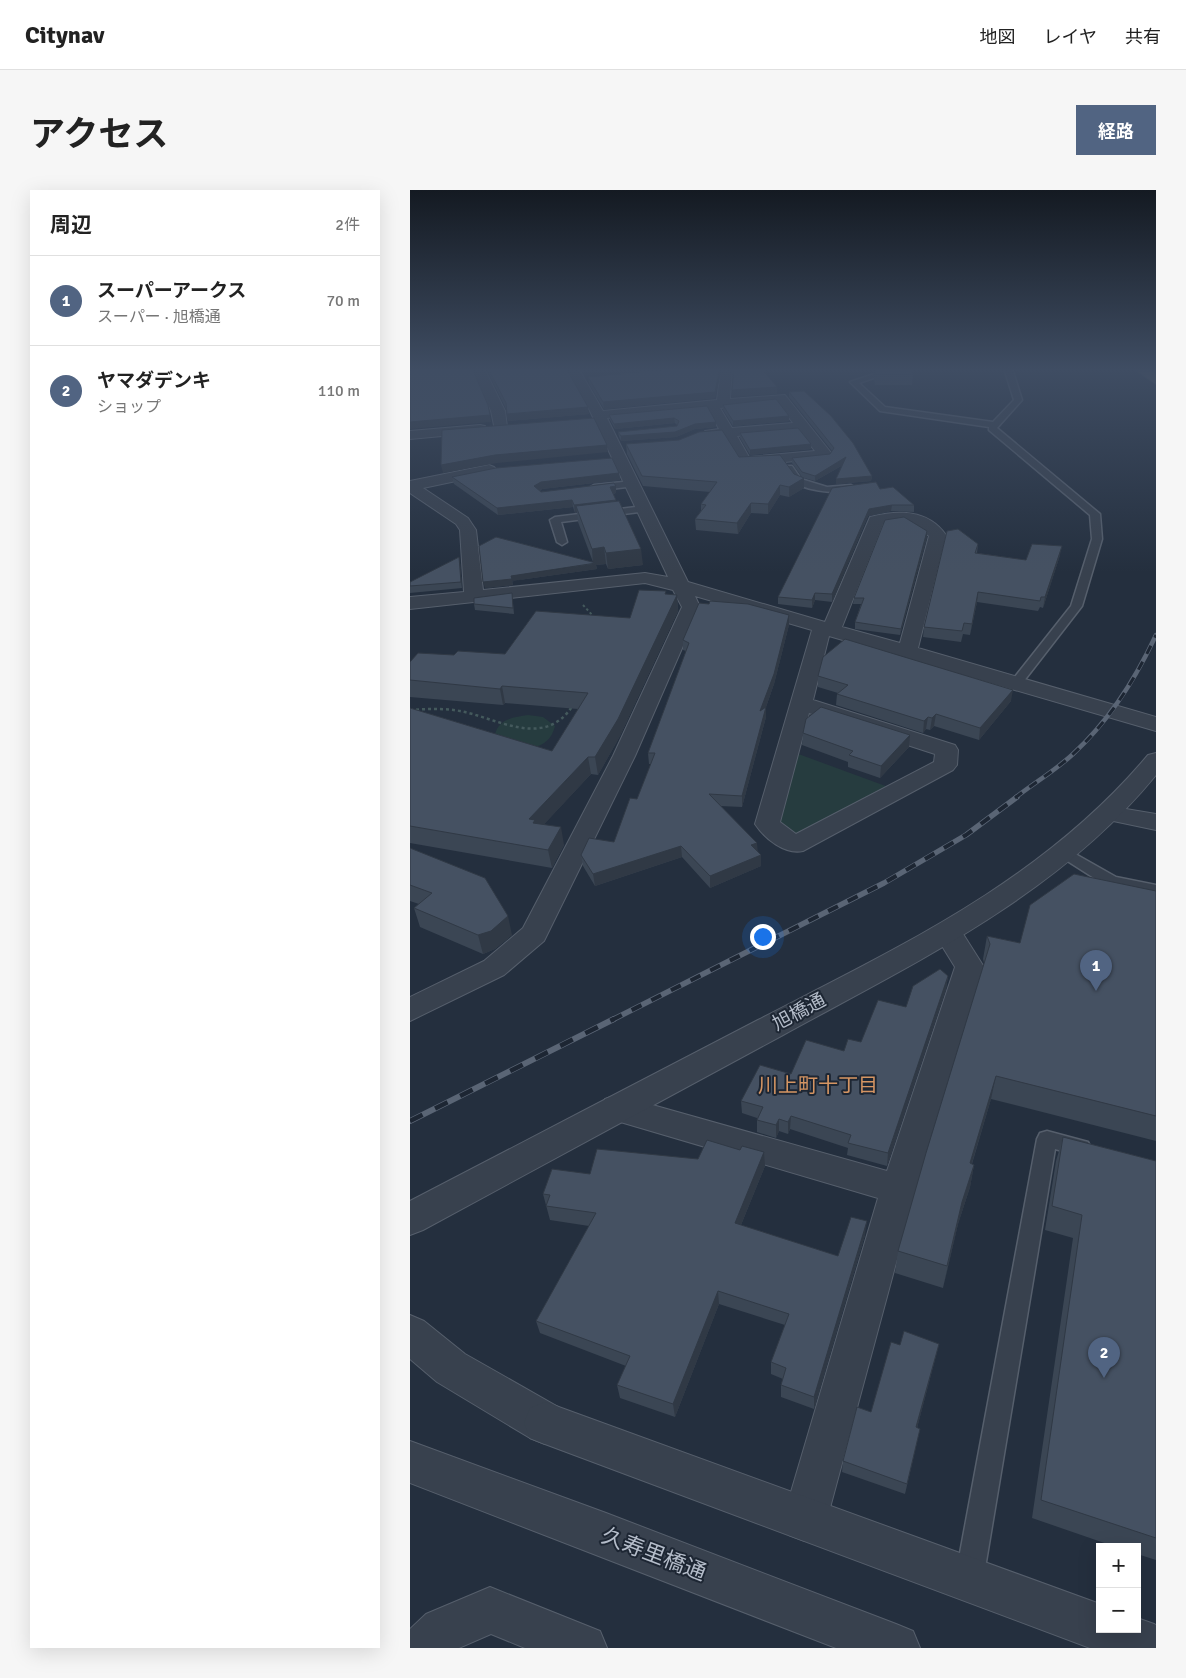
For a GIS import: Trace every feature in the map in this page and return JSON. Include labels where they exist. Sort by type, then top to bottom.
[{"type":"street","points":[[410,1010],[494,968],[534,934],[624,756],[691,607],[609,437],[612,436]]},
{"type":"street","points":[[730,436],[744,462],[825,454],[812,436]]},
{"type":"street","points":[[410,486],[506,468]]},
{"type":"street","points":[[410,486],[462,522],[468,530],[474,596]]},
{"type":"street","points":[[801,702],[947,750],[945,765],[794,845],[766,824],[801,702],[827,629],[876,520],[904,515],[916,517],[938,536],[907,653]]},
{"type":"street","points":[[410,603],[645,578],[682,586],[1156,724]]},
{"type":"street","name":"旭橋通","points":[[410,1218],[948,933],[1011,893],[1063,852],[1108,813],[1141,780],[1156,760]]},
{"type":"street","points":[[1108,813],[1156,822]]},
{"type":"street","points":[[805,1519],[898,1189],[970,967],[948,933]]},
{"type":"street","points":[[617,1108],[898,1189]]},
{"type":"street","points":[[410,1334],[451,1368],[545,1423],[1096,1627]]},
{"type":"street","name":"久寿里橋通","points":[[410,1462],[606,1535],[896,1648]]},
{"type":"street","points":[[424,1648],[443,1631],[490,1610],[583,1648]]},
{"type":"street","points":[[1114,1633],[1154,1648]]},
{"type":"lane","points":[[1002,436],[1095,514],[1097,539],[1076,606],[1016,683]]},
{"type":"lane","points":[[782,458],[798,481],[828,490],[863,487]]},
{"type":"lane","points":[[587,489],[632,484]]},
{"type":"lane","points":[[562,542],[555,520],[644,509]]},
{"type":"lane","points":[[1063,852],[1111,881],[1156,890]]},
{"type":"lane","points":[[969,1580],[1047,1140],[1101,1153]]},
{"type":"path","points":[[579,600],[597,619]]},
{"type":"path","points":[[410,710],[461,711],[503,726],[524,730],[540,729],[557,721],[570,711],[574,703]]},
{"type":"green space","points":[[528,715],[543,717],[555,726],[550,738],[544,743],[532,748],[495,735],[499,725],[503,722]]},
{"type":"green space","points":[[793,752],[891,788],[794,838],[774,822]]},
{"type":"building","points":[[442,436],[603,436],[607,445],[495,455],[441,465]]},
{"type":"building","points":[[689,436],[726,436],[739,457],[780,455],[794,474],[804,478],[789,487],[780,485],[768,504],[751,503],[737,523],[695,519],[706,505],[701,504],[717,482],[642,476],[626,444],[679,440]]},
{"type":"building","points":[[742,436],[805,436],[811,444],[750,450]]},
{"type":"building","points":[[824,436],[847,436],[872,476],[836,479],[846,457],[815,476],[802,472],[792,458],[830,454],[834,448]]},
{"type":"building","points":[[612,458],[619,473],[541,482],[534,486],[541,492],[614,483],[616,486],[610,487],[616,500],[574,505],[572,500],[497,508],[452,477],[496,468]]},
{"type":"building","points":[[876,482],[880,489],[893,487],[914,505],[892,505],[869,509],[832,594],[815,593],[812,600],[778,597],[832,488]]},
{"type":"building","points":[[619,501],[641,549],[606,553],[604,547],[592,549],[576,506]]},
{"type":"building","points":[[904,517],[927,531],[901,629],[855,622],[864,598],[854,598],[885,520]]},
{"type":"building","points":[[958,529],[978,544],[975,553],[1026,560],[1032,544],[1062,546],[1045,597],[1041,597],[1040,601],[978,592],[972,624],[964,623],[962,631],[924,627],[947,531]]},
{"type":"building","points":[[496,537],[596,563],[511,576],[512,579],[483,582],[479,546]]},
{"type":"building","points":[[459,557],[461,582],[410,586],[410,582]]},
{"type":"building","points":[[639,590],[666,591],[665,594],[677,595],[618,719],[595,757],[588,757],[529,819],[535,820],[533,823],[561,827],[548,850],[410,826],[410,708],[552,751],[588,693],[502,686],[500,689],[410,680],[410,662],[418,653],[454,655],[458,651],[505,654],[536,611],[630,618]]},
{"type":"building","points":[[512,593],[513,608],[474,604],[474,598]]},
{"type":"building","points":[[710,601],[748,604],[789,615],[774,674],[760,711],[766,707],[742,796],[709,794],[757,843],[751,845],[761,855],[710,876],[681,846],[593,874],[581,855],[589,838],[614,842],[630,798],[637,799],[655,753],[648,753],[689,643],[683,640],[699,603],[709,604]]},
{"type":"building","points":[[845,639],[1013,690],[980,728],[936,714],[924,721],[837,694],[848,685],[818,676],[823,657]]},
{"type":"building","points":[[821,707],[910,735],[881,766],[849,755],[853,751],[803,733],[806,719]]},
{"type":"building","points":[[410,848],[485,878],[508,916],[491,931],[478,935],[414,908],[432,893],[410,885]]},
{"type":"building","points":[[1074,874],[1156,891],[1156,1116],[996,1076],[970,1163],[974,1165],[962,1202],[947,1266],[898,1251],[990,944],[987,936],[1020,943],[1030,905]]},
{"type":"building","points":[[940,969],[948,976],[888,1153],[848,1143],[851,1135],[791,1116],[788,1122],[779,1119],[776,1125],[757,1120],[763,1107],[741,1101],[760,1065],[791,1074],[806,1040],[844,1051],[848,1039],[861,1042],[878,1000],[906,1007],[913,986]]},
{"type":"building","points":[[1063,1137],[1156,1161],[1156,1538],[1041,1500],[1082,1215],[1052,1206]]},
{"type":"building","points":[[707,1140],[740,1150],[742,1146],[764,1152],[735,1223],[838,1256],[851,1217],[867,1221],[814,1397],[781,1385],[786,1368],[771,1362],[789,1314],[718,1291],[673,1404],[617,1385],[630,1356],[536,1321],[596,1213],[546,1206],[550,1195],[543,1194],[552,1169],[590,1174],[597,1149],[698,1159]]},
{"type":"building","points":[[904,1331],[939,1344],[916,1427],[920,1429],[907,1484],[843,1461],[857,1407],[871,1412],[891,1342],[900,1345]]},
{"type":"railway","points":[[1015,798],[1066,760],[1099,727],[1130,683],[1156,635]]},
{"type":"railway","points":[[612,1020],[884,883],[966,835],[1017,797]]},
{"type":"railway","points":[[410,1121],[612,1020]]},
{"type":"place","name":"スーパーアークス","points":[[1096,991]]},
{"type":"place","name":"ヤマダデンキ","points":[[1104,1378]]},
{"type":"district","name":"川上町十丁目","points":[[818,1085]]}]
